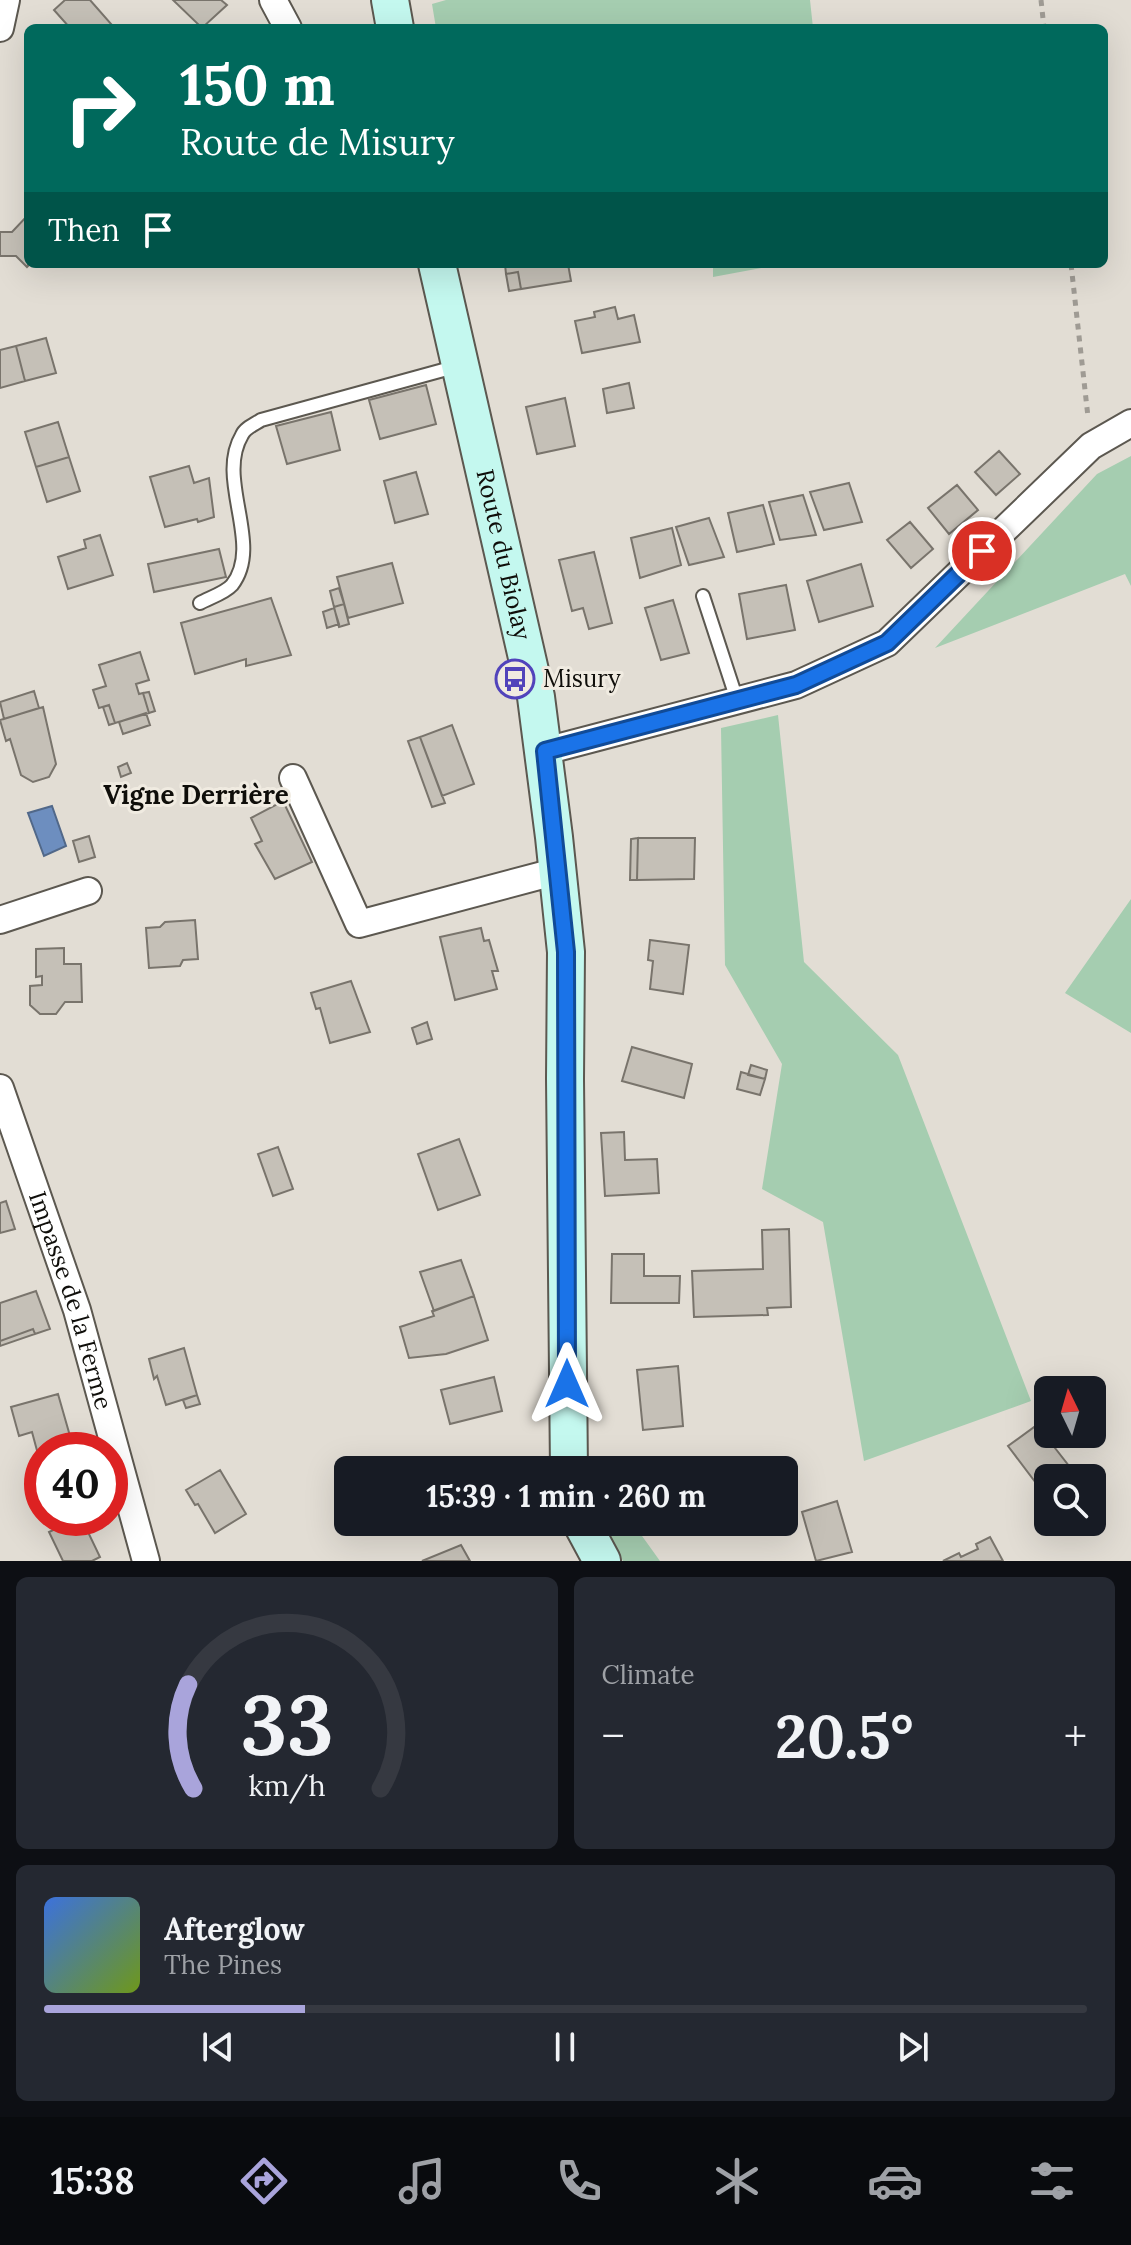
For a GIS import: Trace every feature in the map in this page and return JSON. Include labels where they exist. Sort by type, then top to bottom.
[{"type":"street","points":[[0,28],[6,0]]},
{"type":"street","points":[[273,0],[286,24]]},
{"type":"street","points":[[390,0],[394,24]]},
{"type":"street","name":"Route du Biolay","points":[[438,268],[536,697],[545,751],[566,952],[569,1456]]},
{"type":"street","points":[[545,751],[796,685],[887,643],[1091,446],[1131,423]]},
{"type":"street","points":[[293,778],[359,924],[558,871]]},
{"type":"street","points":[[0,920],[88,891]]},
{"type":"street","name":"Impasse de la Ferme","points":[[0,1088],[77,1310],[146,1561]]},
{"type":"street","points":[[589,1536],[602,1561]]},
{"type":"lane","points":[[200,603],[231,586],[242,565],[234,457],[243,432],[261,420],[459,365]]},
{"type":"lane","points":[[703,596],[737,700]]},
{"type":"path","points":[[1041,0],[1044,24]]},
{"type":"path","points":[[1071,268],[1091,446]]},
{"type":"green space","points":[[446,0],[810,0],[813,24],[435,24],[432,4]]},
{"type":"green space","points":[[713,268],[761,268],[713,277]]},
{"type":"green space","points":[[1131,456],[1131,586],[1125,574],[935,648],[1097,474]]},
{"type":"green space","points":[[778,715],[804,962],[898,1055],[1031,1401],[864,1461],[823,1222],[762,1189],[782,1064],[725,965],[721,728]]},
{"type":"green space","points":[[1131,899],[1131,1033],[1065,993]]},
{"type":"green space","points":[[610,1536],[642,1536],[660,1561],[623,1561]]},
{"type":"water","points":[[52,806],[66,846],[44,856],[28,813]]},
{"type":"building","points":[[65,0],[90,0],[111,24],[66,24],[54,10]]},
{"type":"building","points":[[173,0],[221,0],[227,5],[206,24],[198,24]]},
{"type":"building","points":[[24,219],[24,264],[16,256],[0,256],[0,232],[12,232]]},
{"type":"building","points":[[505,268],[569,268],[571,281],[521,289],[518,272],[506,274]]},
{"type":"building","points":[[518,272],[521,289],[509,291],[506,274]]},
{"type":"building","points":[[615,307],[618,319],[634,315],[640,342],[582,353],[575,321],[595,317],[594,312]]},
{"type":"building","points":[[46,338],[56,373],[25,381],[16,346]]},
{"type":"building","points":[[16,346],[25,381],[0,388],[0,350]]},
{"type":"building","points":[[629,383],[634,408],[607,413],[603,389]]},
{"type":"building","points":[[426,385],[436,424],[380,439],[369,400]]},
{"type":"building","points":[[565,398],[575,446],[537,454],[526,407]]},
{"type":"building","points":[[331,412],[340,450],[287,464],[276,426]]},
{"type":"building","points":[[58,422],[69,457],[36,467],[25,432]]},
{"type":"building","points":[[999,451],[1020,474],[996,495],[975,472]]},
{"type":"building","points":[[69,457],[80,491],[47,502],[36,467]]},
{"type":"building","points":[[189,466],[194,483],[209,478],[214,517],[165,527],[150,477]]},
{"type":"building","points":[[416,472],[428,514],[395,523],[384,481]]},
{"type":"building","points":[[849,483],[862,522],[824,530],[810,492]]},
{"type":"building","points":[[957,485],[978,510],[949,534],[928,508]]},
{"type":"building","points":[[803,495],[816,535],[780,540],[769,502]]},
{"type":"building","points":[[763,505],[774,544],[737,552],[728,513]]},
{"type":"building","points":[[709,518],[724,557],[689,565],[676,527]]},
{"type":"building","points":[[910,522],[933,549],[911,568],[887,540]]},
{"type":"building","points":[[672,528],[681,565],[640,578],[631,538]]},
{"type":"building","points":[[100,535],[113,575],[68,589],[58,557],[86,548],[84,540]]},
{"type":"building","points":[[219,549],[226,577],[154,592],[148,564]]},
{"type":"building","points":[[594,552],[612,623],[589,629],[583,608],[572,611],[559,560]]},
{"type":"building","points":[[392,563],[403,603],[348,618],[337,577]]},
{"type":"building","points":[[861,564],[873,606],[819,622],[807,581]]},
{"type":"building","points":[[786,585],[795,630],[747,639],[739,594]]},
{"type":"building","points":[[339,588],[344,604],[334,607],[330,591]]},
{"type":"building","points":[[271,598],[291,655],[246,666],[246,659],[195,674],[181,623]]},
{"type":"building","points":[[673,600],[689,653],[661,660],[645,608]]},
{"type":"building","points":[[344,604],[349,624],[339,627],[334,607]]},
{"type":"building","points":[[334,608],[339,624],[327,628],[323,612]]},
{"type":"building","points":[[140,652],[149,680],[136,684],[139,694],[143,693],[149,713],[115,723],[109,705],[99,708],[93,690],[106,686],[99,665]]},
{"type":"building","points":[[34,691],[39,708],[4,719],[0,702]]},
{"type":"building","points":[[149,692],[155,711],[149,713],[143,693]]},
{"type":"building","points":[[109,705],[115,723],[109,725],[103,707]]},
{"type":"building","points":[[43,707],[56,764],[49,777],[33,782],[21,775],[10,739],[6,741],[0,720]]},
{"type":"building","points":[[146,713],[150,725],[123,734],[119,722]]},
{"type":"building","points":[[452,725],[474,784],[442,796],[420,737]]},
{"type":"building","points":[[420,737],[445,803],[432,807],[408,741]]},
{"type":"building","points":[[127,763],[131,773],[121,777],[118,767]]},
{"type":"building","points":[[283,801],[312,862],[275,879],[255,844],[262,841],[251,818]]},
{"type":"building","points":[[89,836],[95,857],[79,862],[73,841]]},
{"type":"building","points":[[638,838],[695,838],[694,879],[637,880]]},
{"type":"building","points":[[638,838],[637,880],[630,880],[631,839]]},
{"type":"building","points":[[195,920],[198,959],[183,960],[180,966],[149,968],[146,928],[160,927],[165,922]]},
{"type":"building","points":[[481,928],[484,941],[489,940],[498,971],[492,971],[497,989],[455,1000],[440,937]]},
{"type":"building","points":[[650,940],[689,945],[683,994],[650,989],[653,961],[648,960]]},
{"type":"building","points":[[64,948],[64,964],[81,964],[82,1002],[65,1002],[56,1014],[40,1014],[30,1005],[30,986],[42,985],[42,976],[36,977],[36,949]]},
{"type":"building","points":[[351,981],[370,1032],[330,1043],[320,1008],[316,1009],[311,993]]},
{"type":"building","points":[[427,1022],[432,1039],[417,1044],[412,1028]]},
{"type":"building","points":[[632,1047],[692,1064],[684,1098],[622,1081]]},
{"type":"building","points":[[751,1065],[767,1070],[765,1079],[748,1075]]},
{"type":"building","points":[[741,1072],[765,1079],[760,1095],[737,1089]]},
{"type":"building","points":[[624,1132],[625,1160],[657,1159],[659,1193],[605,1196],[601,1133]]},
{"type":"building","points":[[459,1139],[480,1195],[438,1210],[418,1154]]},
{"type":"building","points":[[278,1147],[293,1189],[273,1196],[258,1154]]},
{"type":"building","points":[[6,1201],[15,1229],[0,1233],[0,1203]]},
{"type":"building","points":[[789,1229],[791,1307],[767,1308],[768,1315],[694,1317],[692,1271],[763,1269],[762,1230]]},
{"type":"building","points":[[612,1254],[644,1254],[644,1276],[680,1276],[679,1303],[611,1303]]},
{"type":"building","points":[[461,1260],[474,1296],[434,1311],[420,1272]]},
{"type":"building","points":[[36,1291],[50,1329],[35,1334],[33,1329],[0,1341],[0,1303]]},
{"type":"building","points":[[474,1296],[488,1340],[446,1354],[409,1358],[400,1327],[434,1316],[432,1311]]},
{"type":"building","points":[[33,1329],[35,1334],[0,1346],[0,1341]]},
{"type":"building","points":[[184,1348],[197,1395],[166,1405],[149,1359]]},
{"type":"building","points":[[678,1366],[683,1426],[643,1430],[637,1370]]},
{"type":"building","points":[[494,1377],[502,1411],[450,1424],[441,1390]]},
{"type":"building","points":[[58,1394],[69,1432],[24,1432],[19,1436],[11,1407]]},
{"type":"building","points":[[197,1395],[200,1404],[186,1408],[183,1400]]},
{"type":"building","points":[[1034,1427],[1034,1448],[1055,1448],[1067,1464],[1034,1464],[1034,1480],[1008,1446]]},
{"type":"building","points":[[220,1470],[246,1514],[215,1533],[186,1490]]},
{"type":"building","points":[[837,1501],[852,1552],[816,1561],[802,1512]]},
{"type":"building","points":[[51,1536],[90,1536],[100,1557],[92,1561],[63,1561]]},
{"type":"building","points":[[990,1537],[1003,1561],[943,1561],[978,1549],[976,1544]]},
{"type":"building","points":[[461,1545],[470,1561],[422,1561]]},
{"type":"place","name":"Misury","points":[[515,679]]},
{"type":"district","name":"Vigne Derrière","points":[[196,795]]},
{"type":"route","points":[[567,1384],[566,952],[545,751],[796,685],[887,643],[982,551]]}]
